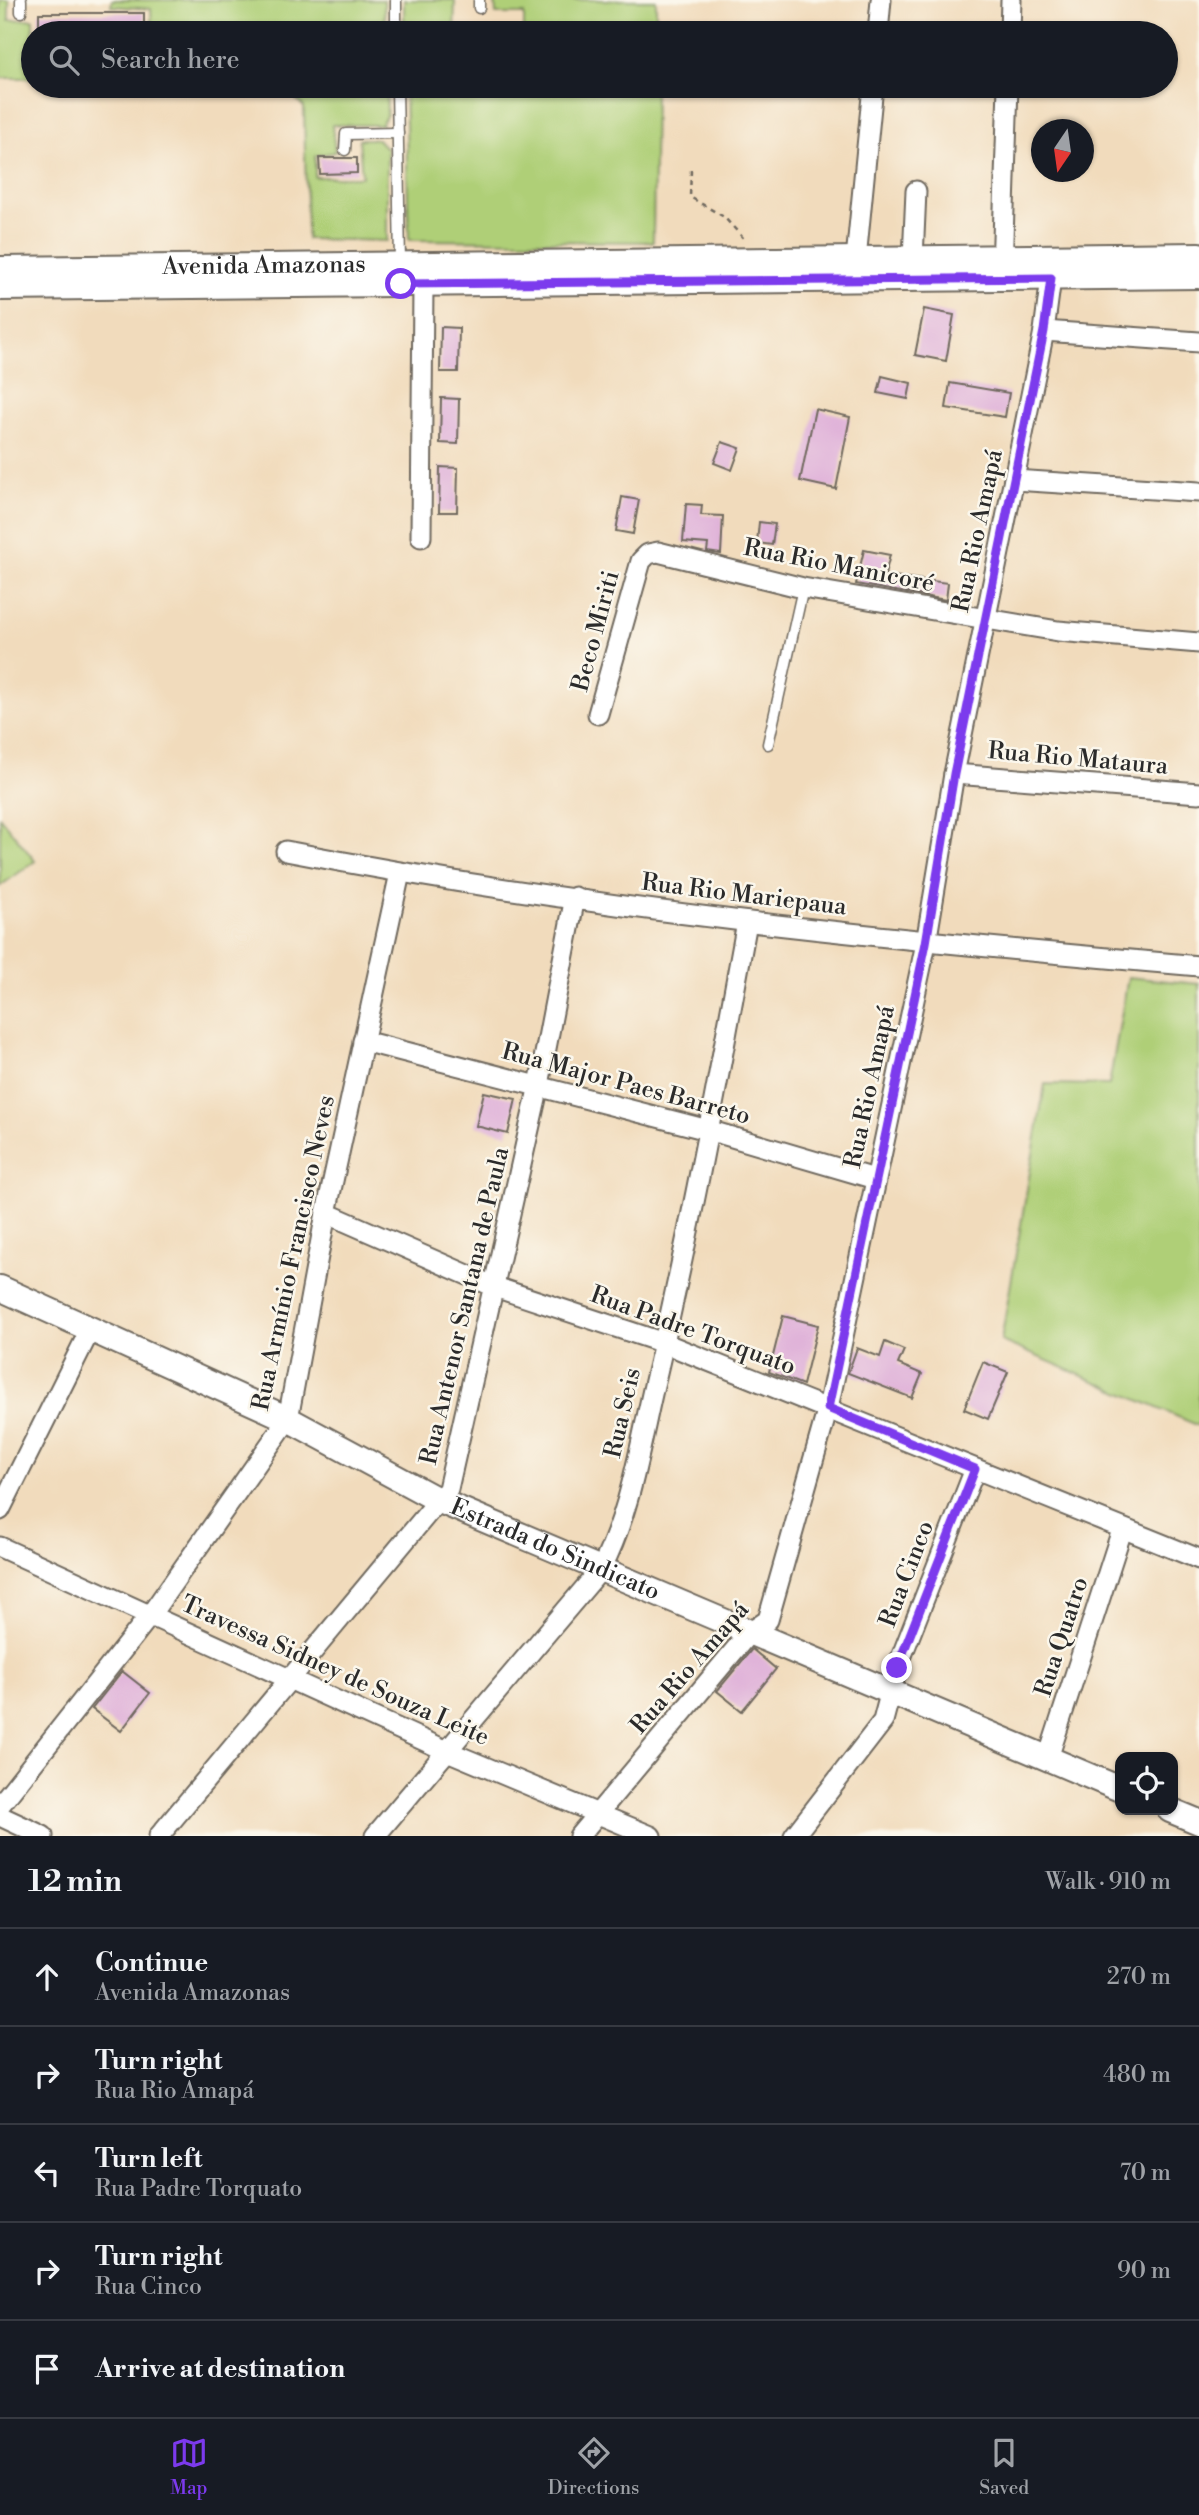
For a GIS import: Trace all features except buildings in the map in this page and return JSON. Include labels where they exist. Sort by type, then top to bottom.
[{"type":"street","points":[[879,21],[881,0]]},
{"type":"street","points":[[1010,21],[1011,0]]},
{"type":"street","points":[[856,259],[872,98]]},
{"type":"street","points":[[1002,268],[1008,98]]},
{"type":"street","points":[[913,259],[916,191]]},
{"type":"street","name":"Avenida Amazonas","points":[[0,288],[408,277],[1002,268],[1199,254]]},
{"type":"street","name":"Avenida Amazonas","points":[[0,269],[408,277],[753,260],[913,259],[1002,268],[1051,278],[1199,276]]},
{"type":"street","points":[[408,277],[421,537]]},
{"type":"street","name":"Rua Rio Amapá","points":[[579,1836],[749,1633],[768,1620],[828,1408],[926,943],[954,774],[1044,331],[1051,278]]},
{"type":"street","points":[[1044,331],[1199,342]]},
{"type":"street","points":[[1014,480],[1199,492]]},
{"type":"street","name":"Rua Rio Manicoré","points":[[641,561],[648,554],[658,552],[803,588],[1058,631],[1199,643]]},
{"type":"street","name":"Beco Miriti","points":[[598,713],[641,561]]},
{"type":"street","name":"Rua Rio Mataura","points":[[954,774],[1199,793]]},
{"type":"street","name":"Rua Rio Mariepaua","points":[[286,851],[400,873],[747,922],[926,943],[1199,966]]},
{"type":"street","name":"Rua Armínio Francisco Neves","points":[[0,1805],[151,1614],[288,1419],[326,1213],[400,873]]},
{"type":"street","name":"Rua Antenor Santana de Paula","points":[[159,1836],[440,1502],[453,1474],[539,1084],[575,897]]},
{"type":"street","name":"Rua Seis","points":[[375,1836],[601,1569],[624,1513],[664,1343],[709,1130],[747,922]]},
{"type":"street","name":"Rua Major Paes Barreto","points":[[363,1041],[539,1084],[875,1179]]},
{"type":"street","name":"Rua Padre Torquato","points":[[326,1213],[495,1287],[664,1343],[1199,1559]]},
{"type":"street","name":"Estrada do Sindicato","points":[[0,1288],[288,1419],[440,1502],[1115,1787]]},
{"type":"street","points":[[0,1510],[91,1328]]},
{"type":"street","name":"Rua Cinco","points":[[794,1836],[883,1721],[897,1668],[975,1469]]},
{"type":"street","name":"Rua Quatro","points":[[1048,1758],[1122,1530]]},
{"type":"street","name":"Travessa Sidney de Souza Leite","points":[[0,1547],[447,1751],[651,1836]]},
{"type":"street","points":[[1178,1813],[1199,1822]]},
{"type":"street","points":[[0,1816],[43,1836]]},
{"type":"lane","points":[[21,0],[21,12]]},
{"type":"lane","points":[[396,0],[396,21]]},
{"type":"lane","points":[[397,98],[408,277]]},
{"type":"lane","points":[[345,150],[346,134],[398,132]]},
{"type":"lane","points":[[768,744],[803,588]]},
{"type":"path","points":[[691,170],[690,197],[723,217],[744,235],[753,260]]},
{"type":"green space","points":[[0,0],[9,0],[9,20],[33,21],[21,21],[21,78],[0,78]]},
{"type":"green space","points":[[112,0],[384,0],[385,21],[152,21],[151,9],[111,6]]},
{"type":"green space","points":[[404,0],[455,0],[454,21],[404,21]]},
{"type":"green space","points":[[495,0],[656,0],[656,21],[524,21],[524,14],[496,14]]},
{"type":"green space","points":[[295,98],[386,98],[387,114],[381,125],[332,125],[335,152],[315,156],[315,177],[362,177],[359,139],[378,139],[387,149],[387,241],[307,239],[304,107]]},
{"type":"green space","points":[[405,98],[655,98],[653,242],[409,240]]},
{"type":"green space","points":[[0,817],[35,861],[0,886]]},
{"type":"green space","points":[[1128,977],[1199,984],[1199,1426],[1001,1341],[1045,1084],[1109,1085]]},
{"type":"route","points":[[401,284],[1051,278],[1044,331],[954,774],[926,943],[828,1408],[975,1469],[897,1668]]}]
